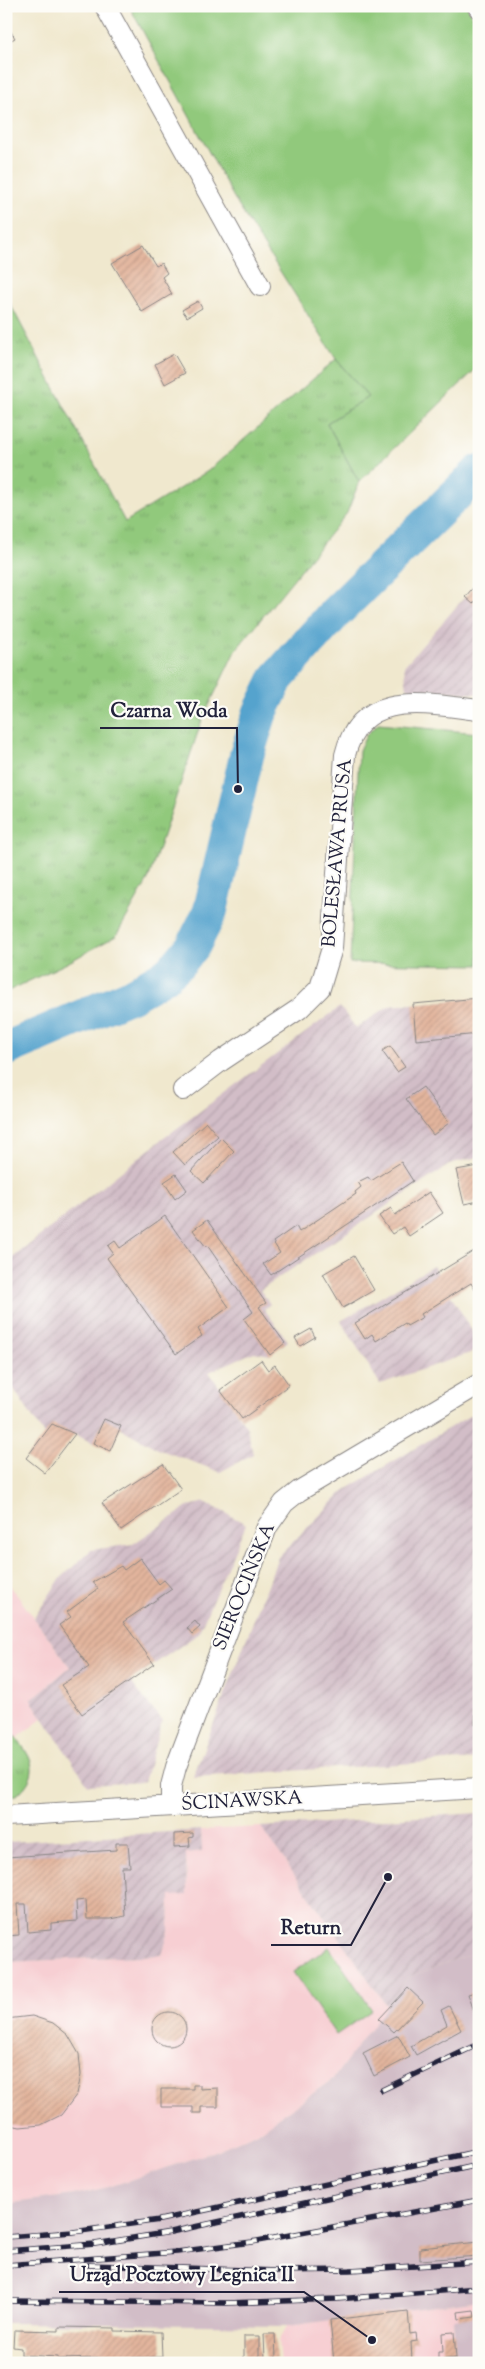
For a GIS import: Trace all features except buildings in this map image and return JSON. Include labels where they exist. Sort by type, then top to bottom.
[{"type":"street","points":[[105,6],[260,286]]},
{"type":"street","name":"BOLESŁAWA PRUSA","points":[[183,1090],[221,1061],[299,1009],[310,1000],[321,985],[330,956],[335,930],[345,756],[349,740],[356,727],[366,717],[379,710],[395,706],[426,704],[479,710]]},
{"type":"street","name":"SIEROCIŃSKA","points":[[171,1806],[171,1786],[176,1767],[253,1560],[272,1517],[285,1502],[301,1490],[479,1384]]},
{"type":"street","name":"ŚCINAWSKA","points":[[6,1816],[479,1788]]},
{"type":"shaded area","points":[[479,581],[479,694],[407,688],[404,666]]},
{"type":"shaded area","points":[[479,998],[479,1157],[452,1163],[260,1290],[270,1304],[264,1309],[288,1341],[270,1355],[254,1352],[209,1372],[247,1428],[253,1454],[220,1472],[158,1449],[104,1419],[93,1443],[53,1424],[44,1435],[6,1377],[6,1263],[156,1144],[340,1007],[356,1028],[389,1006]]},
{"type":"shaded area","points":[[433,1266],[479,1342],[479,1350],[380,1384],[341,1321]]},
{"type":"shaded area","points":[[479,1410],[479,1759],[193,1777],[278,1557],[344,1491]]},
{"type":"shaded area","points":[[205,1502],[246,1524],[198,1634],[130,1681],[162,1721],[144,1782],[88,1785],[31,1700],[70,1667],[34,1618],[60,1579],[91,1550],[133,1544],[189,1506]]},
{"type":"shaded area","points":[[6,1580],[70,1667],[31,1700],[43,1718],[6,1747]]},
{"type":"shaded area","points":[[479,1813],[479,1951],[408,1977],[387,2006],[261,1827]]},
{"type":"shaded area","points":[[261,1827],[387,2006],[333,2079],[258,2132],[213,2152],[109,2187],[74,2195],[6,2204],[6,1962],[162,1955],[169,1931],[170,1895],[187,1895],[186,1853],[202,1851],[201,1830]]},
{"type":"shaded area","points":[[201,1830],[202,1851],[186,1853],[187,1895],[170,1896],[169,1931],[162,1955],[6,1962],[6,1844],[8,1842]]},
{"type":"shaded area","points":[[479,1951],[479,2300],[287,2326],[6,2323],[6,2204],[74,2195],[109,2187],[213,2152],[258,2132],[333,2079],[408,1977]]},
{"type":"shaded area","points":[[479,2300],[479,2316],[453,2320],[456,2358],[400,2363],[280,2363],[278,2341],[287,2326]]},
{"type":"shaded area","points":[[479,2316],[479,2356],[456,2358],[453,2319]]},
{"type":"green space","points":[[129,6],[467,6],[479,28],[479,366],[359,482],[327,423],[368,397],[336,359],[238,205]]},
{"type":"green space","points":[[6,296],[125,522],[208,471],[336,359],[368,397],[327,423],[359,482],[347,513],[235,651],[202,720],[148,880],[116,936],[67,963],[6,992]]},
{"type":"green space","points":[[378,724],[479,733],[479,965],[350,963],[359,750],[367,734]]},
{"type":"green space","points":[[6,1728],[25,1750],[32,1770],[28,1782],[17,1795],[6,1796]]},
{"type":"green space","points":[[329,1947],[372,2010],[336,2035],[293,1972]]},
{"type":"waterway","points":[[6,1049],[130,996],[163,977],[177,965],[193,946],[210,912],[247,754],[260,713],[277,678],[334,614],[479,472]]},
{"type":"railway","points":[[382,2090],[479,2044]]},
{"type":"railway","points":[[6,2237],[73,2232],[160,2220],[479,2151]]},
{"type":"railway","points":[[6,2251],[95,2244],[171,2232],[479,2165]]},
{"type":"railway","points":[[6,2265],[177,2252],[252,2242],[479,2200]]},
{"type":"railway","points":[[89,2265],[276,2271],[350,2270],[479,2262]]},
{"type":"railway","points":[[6,2301],[227,2303],[337,2299],[479,2288]]},
{"type":"place","name":"Czarna Woda","points":[[238,789]]},
{"type":"place","name":"Return","points":[[388,1877]]},
{"type":"place","name":"Urząd Pocztowy Legnica II","points":[[372,2340]]}]
